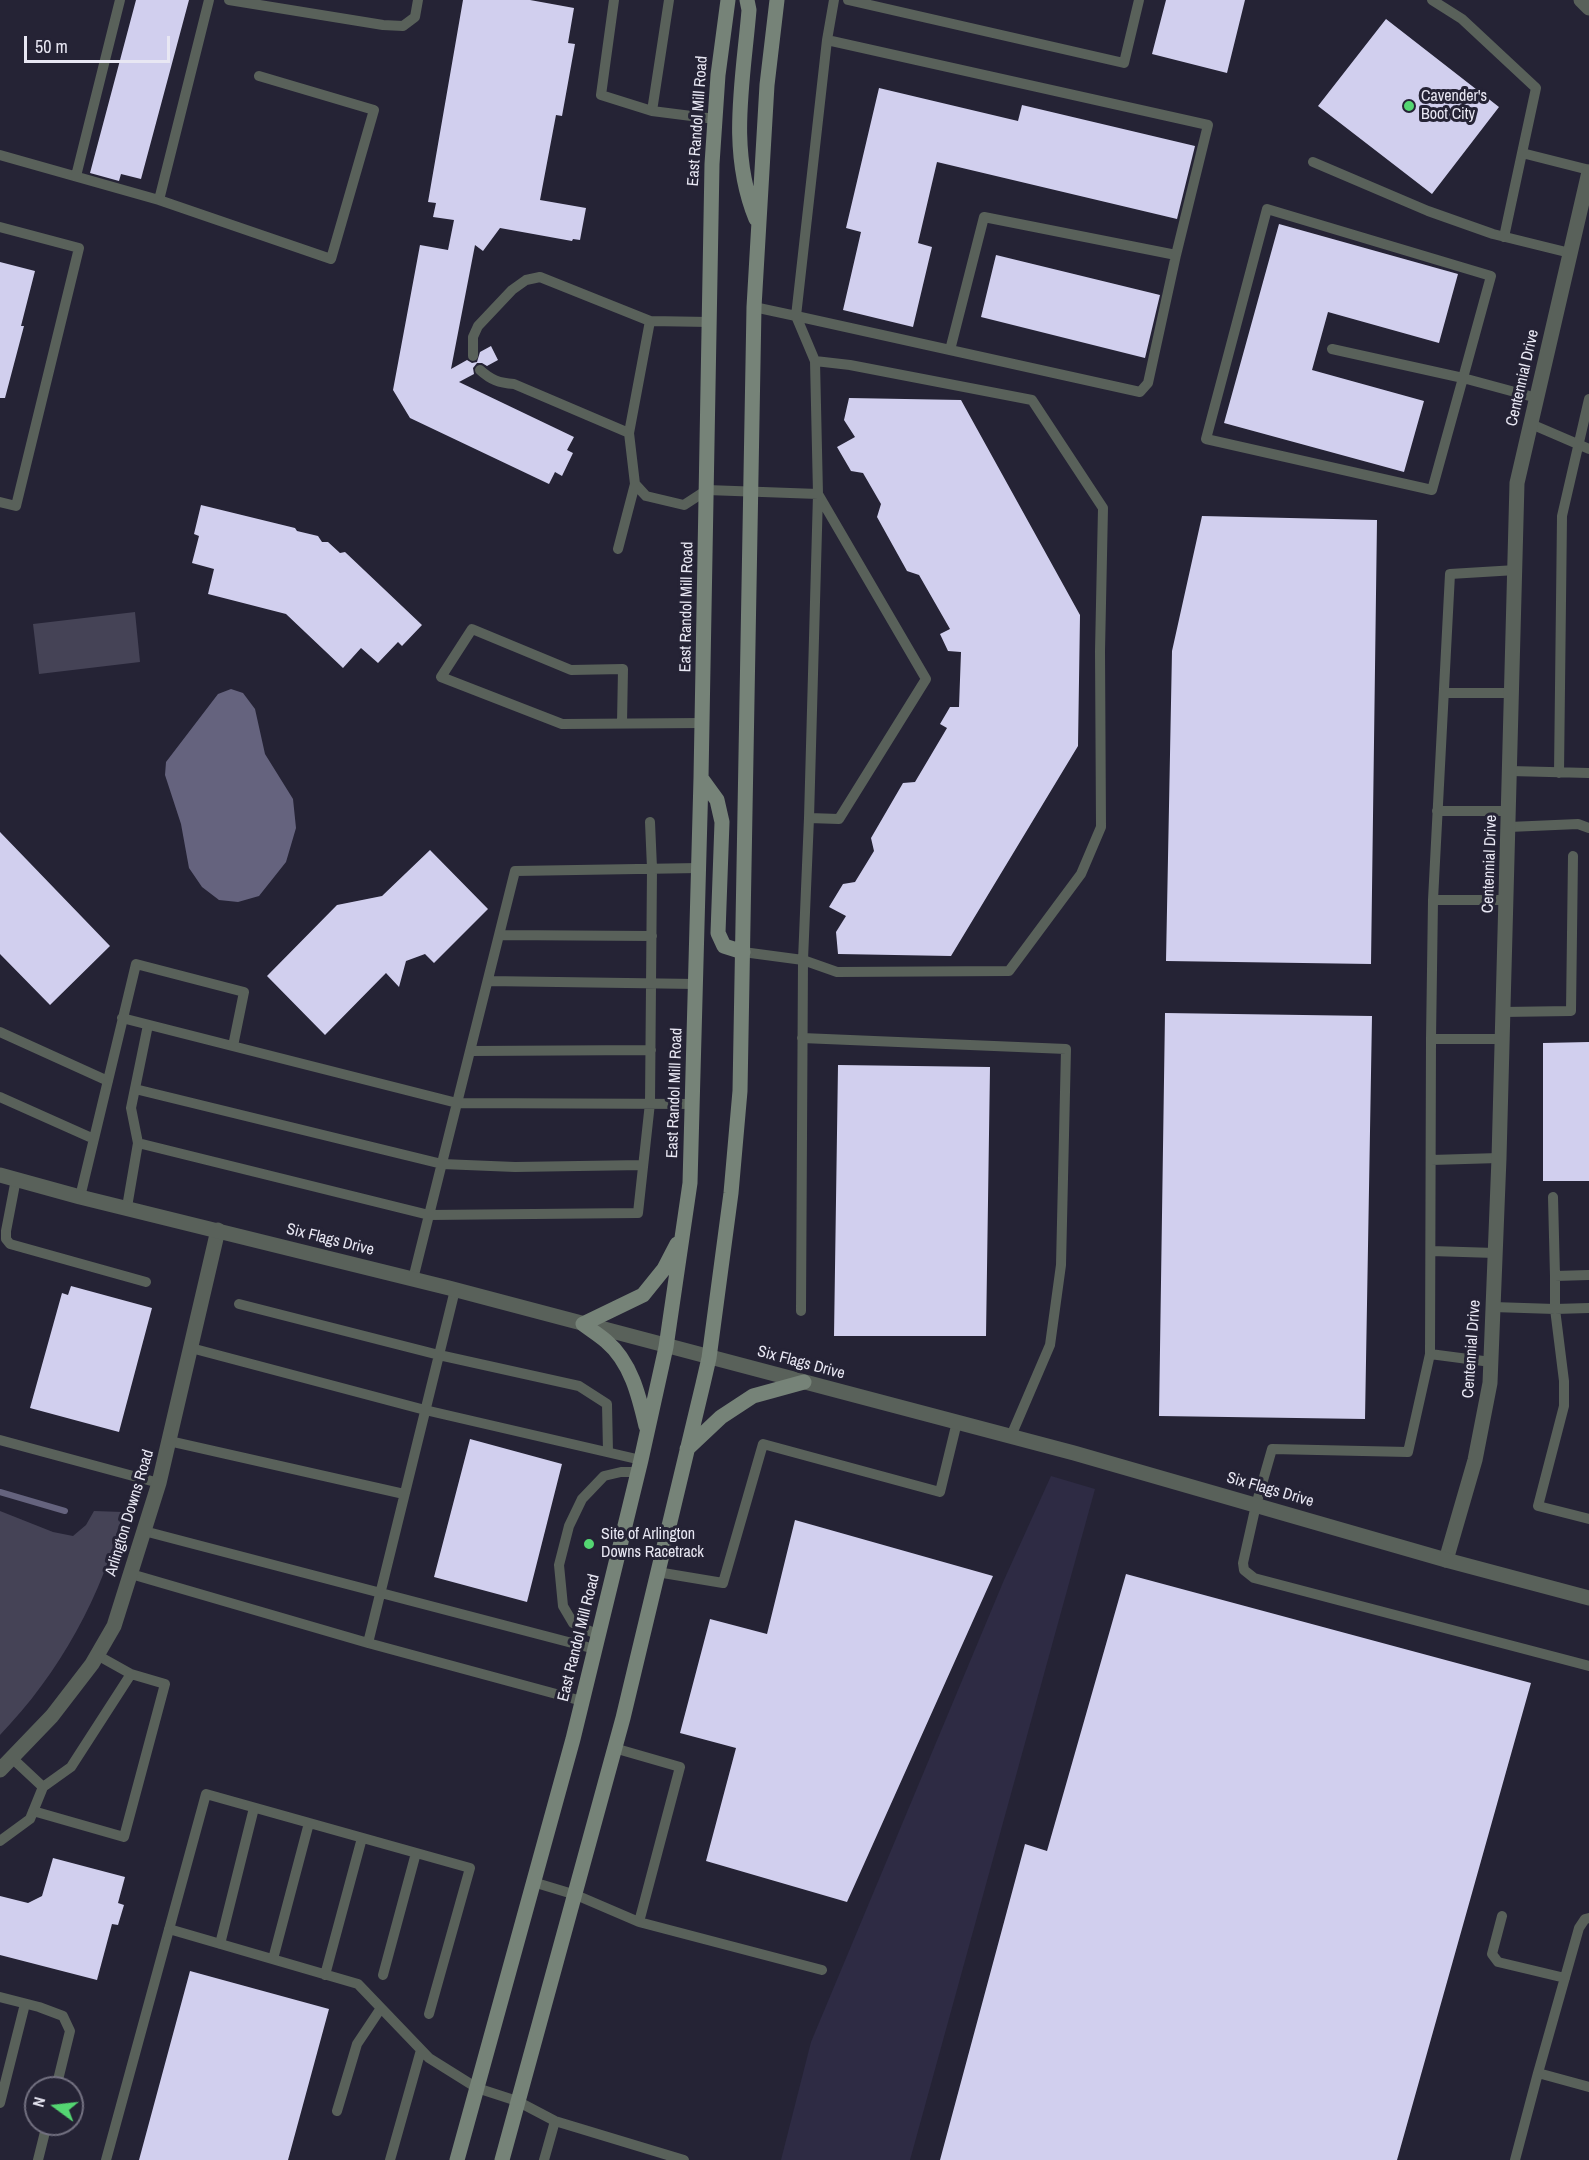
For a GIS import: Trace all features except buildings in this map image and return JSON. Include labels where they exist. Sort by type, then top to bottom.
[{"type":"main road","name":"East Randol Mill Road","points":[[457,2160],[582,1701],[639,1466],[666,1347],[690,1183],[701,778],[712,164],[718,75],[728,0]]},
{"type":"main road","points":[[747,0],[748,19],[738,129],[740,159],[748,198],[759,224]]},
{"type":"main road","points":[[502,2160],[576,1895],[614,1748],[709,1358],[731,1193],[740,1091],[754,306],[767,85],[777,0]]},
{"type":"main road","points":[[701,778],[717,800],[722,822],[718,933],[724,946],[743,952]]},
{"type":"main road","points":[[647,1432],[628,1368],[608,1342],[583,1324],[643,1295],[664,1269],[682,1234]]},
{"type":"main road","points":[[687,1449],[721,1417],[753,1396],[804,1382]]},
{"type":"street","points":[[1581,0],[1589,8]]},
{"type":"street","name":"Centennial Drive","points":[[1446,1560],[1475,1460],[1490,1383],[1503,1039],[1517,483],[1589,171]]},
{"type":"street","name":"Six Flags Drive","points":[[0,1175],[455,1290],[1011,1436],[1446,1560],[1589,1598]]},
{"type":"street","name":"Arlington Downs Road","points":[[0,1770],[52,1716],[97,1655],[114,1626],[159,1483],[218,1230]]},
{"type":"lane","points":[[76,176],[120,0]]},
{"type":"lane","points":[[159,200],[209,0]]},
{"type":"lane","points":[[229,0],[383,25],[402,26],[415,16],[418,0]]},
{"type":"lane","points":[[614,0],[601,95],[651,111],[715,119]]},
{"type":"lane","points":[[651,111],[669,0]]},
{"type":"lane","points":[[801,1311],[803,960],[818,494],[815,361],[796,316],[827,40],[834,0]]},
{"type":"lane","points":[[848,0],[1124,63],[1139,0]]},
{"type":"lane","points":[[1432,0],[1462,18],[1536,88],[1504,237]]},
{"type":"lane","points":[[754,306],[1140,392],[1148,383],[1208,125],[827,40]]},
{"type":"lane","points":[[0,155],[159,200],[331,259],[374,110],[259,76]]},
{"type":"lane","points":[[1522,153],[1589,171]]},
{"type":"lane","points":[[1313,162],[1428,211],[1504,237],[1570,253]]},
{"type":"lane","points":[[1267,209],[1491,276],[1463,378],[1432,490],[1206,439],[1267,209]]},
{"type":"lane","points":[[950,350],[984,217],[1176,255]]},
{"type":"lane","points":[[0,227],[79,248],[16,506],[0,502]]},
{"type":"lane","points":[[473,356],[473,337],[478,326],[512,290],[526,280],[540,276],[650,321],[710,322]]},
{"type":"lane","points":[[618,549],[635,484],[629,434],[650,321]]},
{"type":"lane","points":[[1332,349],[1463,378],[1537,398]]},
{"type":"lane","points":[[743,952],[803,960],[837,972],[1009,971],[1082,874],[1101,827],[1100,651],[1103,508],[1032,400],[849,365],[815,361]]},
{"type":"lane","points":[[480,370],[490,379],[501,384],[514,384],[629,434]]},
{"type":"lane","points":[[1559,772],[1563,516],[1589,399]]},
{"type":"lane","points":[[1531,424],[1589,449]]},
{"type":"lane","points":[[635,484],[646,496],[684,505],[707,490],[818,494]]},
{"type":"lane","points":[[809,818],[839,819],[926,679],[818,494]]},
{"type":"lane","points":[[1516,570],[1450,574],[1433,900],[1430,1354],[1408,1452],[1272,1449],[1243,1563],[1245,1570],[1254,1578],[1589,1666]]},
{"type":"lane","points":[[622,723],[623,669],[571,670],[472,628],[441,677],[562,724],[702,723]]},
{"type":"lane","points":[[1444,693],[1512,693]]},
{"type":"lane","points":[[1510,771],[1589,773]]},
{"type":"lane","points":[[1437,811],[1509,811]]},
{"type":"lane","points":[[138,1143],[429,1215],[638,1213],[650,1103],[652,868],[650,822]]},
{"type":"lane","points":[[1509,827],[1578,824],[1589,828]]},
{"type":"lane","points":[[1503,1012],[1571,1011],[1573,856]]},
{"type":"lane","points":[[412,1279],[515,871],[699,867]]},
{"type":"lane","points":[[1433,900],[1506,900]]},
{"type":"lane","points":[[500,935],[652,936]]},
{"type":"lane","points":[[80,1197],[136,964],[244,992],[232,1046]]},
{"type":"lane","points":[[488,981],[696,984]]},
{"type":"lane","points":[[122,1018],[457,1103],[693,1104]]},
{"type":"lane","points":[[127,1207],[138,1143],[131,1108],[148,1025]]},
{"type":"lane","points":[[0,1032],[108,1081]]},
{"type":"lane","points":[[802,1038],[1066,1049],[1061,1265],[1050,1345],[1011,1436]]},
{"type":"lane","points":[[1431,1039],[1503,1039]]},
{"type":"lane","points":[[470,1051],[651,1050]]},
{"type":"lane","points":[[135,1089],[442,1164],[514,1167],[643,1166]]},
{"type":"lane","points":[[0,1097],[94,1139]]},
{"type":"lane","points":[[1431,1160],[1499,1158]]},
{"type":"lane","points":[[16,1179],[6,1231],[6,1239],[10,1244],[146,1282]]},
{"type":"lane","points":[[1553,1197],[1555,1309],[1564,1381],[1564,1406],[1538,1506],[1589,1519]]},
{"type":"lane","points":[[1431,1251],[1495,1253]]},
{"type":"lane","points":[[1555,1276],[1589,1275]]},
{"type":"lane","points":[[368,1643],[455,1290]]},
{"type":"lane","points":[[239,1304],[439,1355],[579,1386],[607,1404],[608,1452]]},
{"type":"lane","points":[[1493,1307],[1589,1308]]},
{"type":"lane","points":[[191,1348],[425,1410],[608,1452],[639,1466]]},
{"type":"lane","points":[[1430,1354],[1491,1362]]},
{"type":"lane","points":[[657,1572],[723,1583],[763,1444],[940,1492],[957,1422]]},
{"type":"lane","points":[[0,1440],[159,1483]]},
{"type":"lane","points":[[170,1441],[404,1494]]},
{"type":"lane","points":[[596,1642],[573,1623],[562,1606],[559,1565],[569,1526],[582,1499],[604,1476],[639,1466]]},
{"type":"lane","points":[[144,1531],[380,1593],[596,1642]]},
{"type":"lane","points":[[131,1574],[368,1643],[582,1701]]},
{"type":"lane","points":[[33,1810],[124,1837],[165,1684],[131,1674],[97,1655]]},
{"type":"lane","points":[[0,1841],[30,1819],[43,1787],[71,1767],[131,1674]]},
{"type":"lane","points":[[614,1748],[680,1767],[639,1922]]},
{"type":"lane","points":[[12,1758],[43,1787]]},
{"type":"lane","points":[[106,2160],[206,1794],[470,1868],[429,2014]]},
{"type":"lane","points":[[220,1944],[255,1808]]},
{"type":"lane","points":[[273,1959],[309,1823]]},
{"type":"lane","points":[[325,1975],[362,1838]]},
{"type":"lane","points":[[382,1975],[416,1853]]},
{"type":"lane","points":[[533,1882],[576,1895],[639,1922],[822,1970]]},
{"type":"lane","points":[[1502,1916],[1492,1954],[1498,1962],[1565,1978]]},
{"type":"lane","points":[[1515,2160],[1579,1928],[1585,1919],[1589,1918]]},
{"type":"lane","points":[[169,1929],[358,1984],[429,2058],[477,2088],[517,2101],[555,2121],[684,2160]]},
{"type":"lane","points":[[0,1997],[63,2016],[70,2031],[59,2076]]},
{"type":"lane","points":[[0,2103],[25,2004]]},
{"type":"lane","points":[[337,2112],[357,2044],[381,2008]]},
{"type":"lane","points":[[390,2160],[421,2050]]},
{"type":"lane","points":[[1538,2073],[1589,2087]]},
{"type":"lane","points":[[544,2160],[555,2121]]},
{"type":"lane","points":[[38,2160],[44,2136]]},
{"type":"shaded area","points":[[135,612],[140,662],[39,674],[33,624]]},
{"type":"shaded area","points":[[231,689],[243,693],[255,709],[265,754],[293,799],[296,828],[286,862],[259,896],[238,902],[219,900],[202,887],[189,868],[181,824],[165,775],[166,762],[218,694]]},
{"type":"shaded area","points":[[1051,1476],[1095,1489],[910,2160],[781,2160],[811,2042],[1004,1580]]},
{"type":"shaded area","points":[[0,1511],[53,1532],[73,1536],[86,1525],[94,1511],[123,1512],[104,1573],[76,1632],[60,1660],[41,1686],[0,1735]]},
{"type":"waterway","points":[[0,1492],[65,1511]]},
{"type":"place","name":"Cavender's Boot City","points":[[1409,106]]},
{"type":"place","name":"Site of Arlington Downs Racetrack","points":[[589,1544]]}]
